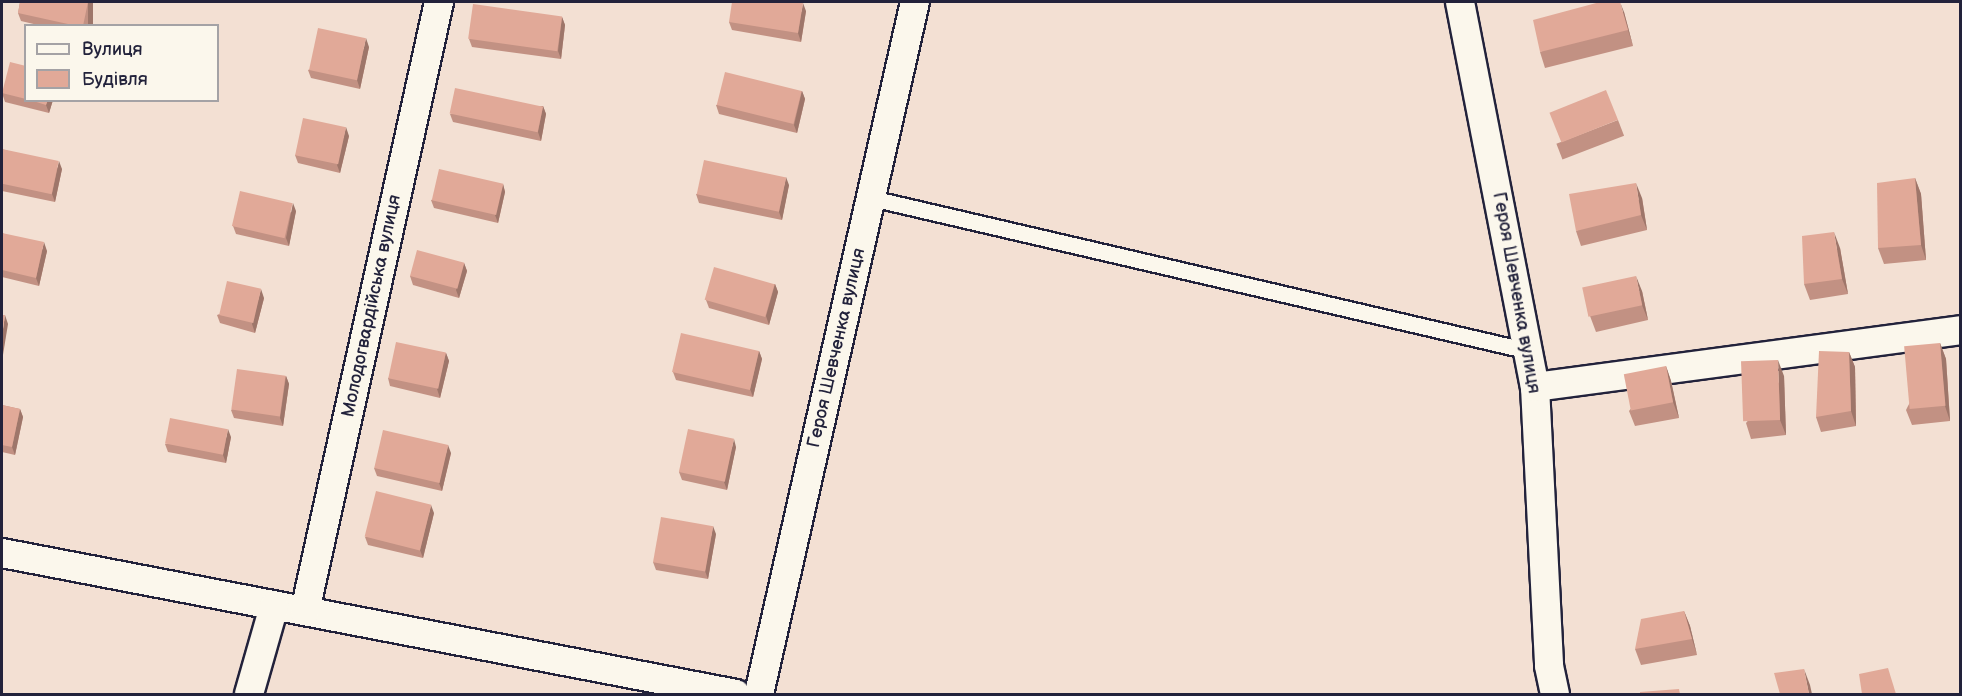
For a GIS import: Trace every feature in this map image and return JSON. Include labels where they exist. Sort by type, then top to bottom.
[{"type":"street","name":"Молодогвардійська вулиця","points":[[305,611],[439,2]]},
{"type":"street","name":"Героя Шевченка вулиця","points":[[759,694],[915,2]]},
{"type":"street","name":"Героя Шевченка вулиця","points":[[1460,2],[1535,387],[1549,666],[1555,694]]},
{"type":"street","points":[[1535,387],[1960,330]]},
{"type":"street","points":[[2,553],[736,694]]},
{"type":"street","points":[[249,694],[274,606]]},
{"type":"lane","points":[[871,198],[1529,351]]},
{"type":"building","points":[[20,2],[88,2],[83,24],[68,24],[18,13]]},
{"type":"building","points":[[732,2],[803,3],[798,33],[729,22]]},
{"type":"building","points":[[1600,2],[1620,2],[1628,30],[1540,52],[1533,20]]},
{"type":"building","points":[[473,4],[562,17],[557,51],[468,39]]},
{"type":"building","points":[[318,28],[366,38],[357,80],[309,70]]},
{"type":"building","points":[[10,62],[24,66],[24,98],[2,93]]},
{"type":"building","points":[[725,72],[802,91],[793,124],[717,105]]},
{"type":"building","points":[[455,88],[543,107],[538,132],[450,113]]},
{"type":"building","points":[[1606,90],[1618,120],[1561,143],[1549,113]]},
{"type":"building","points":[[303,118],[346,127],[338,164],[295,155]]},
{"type":"building","points":[[2,149],[59,161],[52,194],[2,184]]},
{"type":"building","points":[[704,160],[786,177],[779,212],[697,194]]},
{"type":"building","points":[[439,169],[503,184],[496,215],[432,200]]},
{"type":"building","points":[[1915,178],[1921,245],[1878,248],[1877,183]]},
{"type":"building","points":[[1636,183],[1641,215],[1576,231],[1569,194]]},
{"type":"building","points":[[240,191],[293,203],[285,238],[232,226]]},
{"type":"building","points":[[1834,232],[1842,279],[1804,284],[1802,236]]},
{"type":"building","points":[[2,233],[44,242],[36,278],[2,270]]},
{"type":"building","points":[[417,250],[464,263],[457,289],[410,276]]},
{"type":"building","points":[[714,267],[775,284],[765,317],[705,300]]},
{"type":"building","points":[[1636,276],[1642,305],[1588,317],[1582,287]]},
{"type":"building","points":[[227,281],[261,289],[253,323],[219,315]]},
{"type":"building","points":[[2,315],[5,315],[2,336]]},
{"type":"building","points":[[681,333],[759,351],[750,390],[672,372]]},
{"type":"building","points":[[396,342],[446,353],[438,389],[388,378]]},
{"type":"building","points":[[1940,343],[1945,406],[1910,409],[1904,346]]},
{"type":"building","points":[[1819,351],[1849,352],[1851,411],[1816,417]]},
{"type":"building","points":[[1778,360],[1780,420],[1743,421],[1741,361]]},
{"type":"building","points":[[1666,366],[1673,402],[1631,411],[1624,374]]},
{"type":"building","points":[[237,369],[286,376],[280,416],[231,410]]},
{"type":"building","points":[[2,405],[20,409],[12,447],[2,445]]},
{"type":"building","points":[[170,418],[228,429],[223,455],[165,444]]},
{"type":"building","points":[[688,429],[734,439],[725,482],[679,472]]},
{"type":"building","points":[[383,430],[448,445],[440,483],[374,468]]},
{"type":"building","points":[[376,491],[431,505],[420,550],[365,537]]},
{"type":"building","points":[[661,517],[713,526],[705,572],[653,562]]},
{"type":"building","points":[[1684,611],[1692,639],[1635,649],[1641,619]]},
{"type":"building","points":[[1888,668],[1896,694],[1862,694],[1859,674]]},
{"type":"building","points":[[1804,669],[1809,694],[1780,694],[1774,673]]},
{"type":"building","points":[[1679,689],[1680,694],[1640,694],[1640,692]]}]
